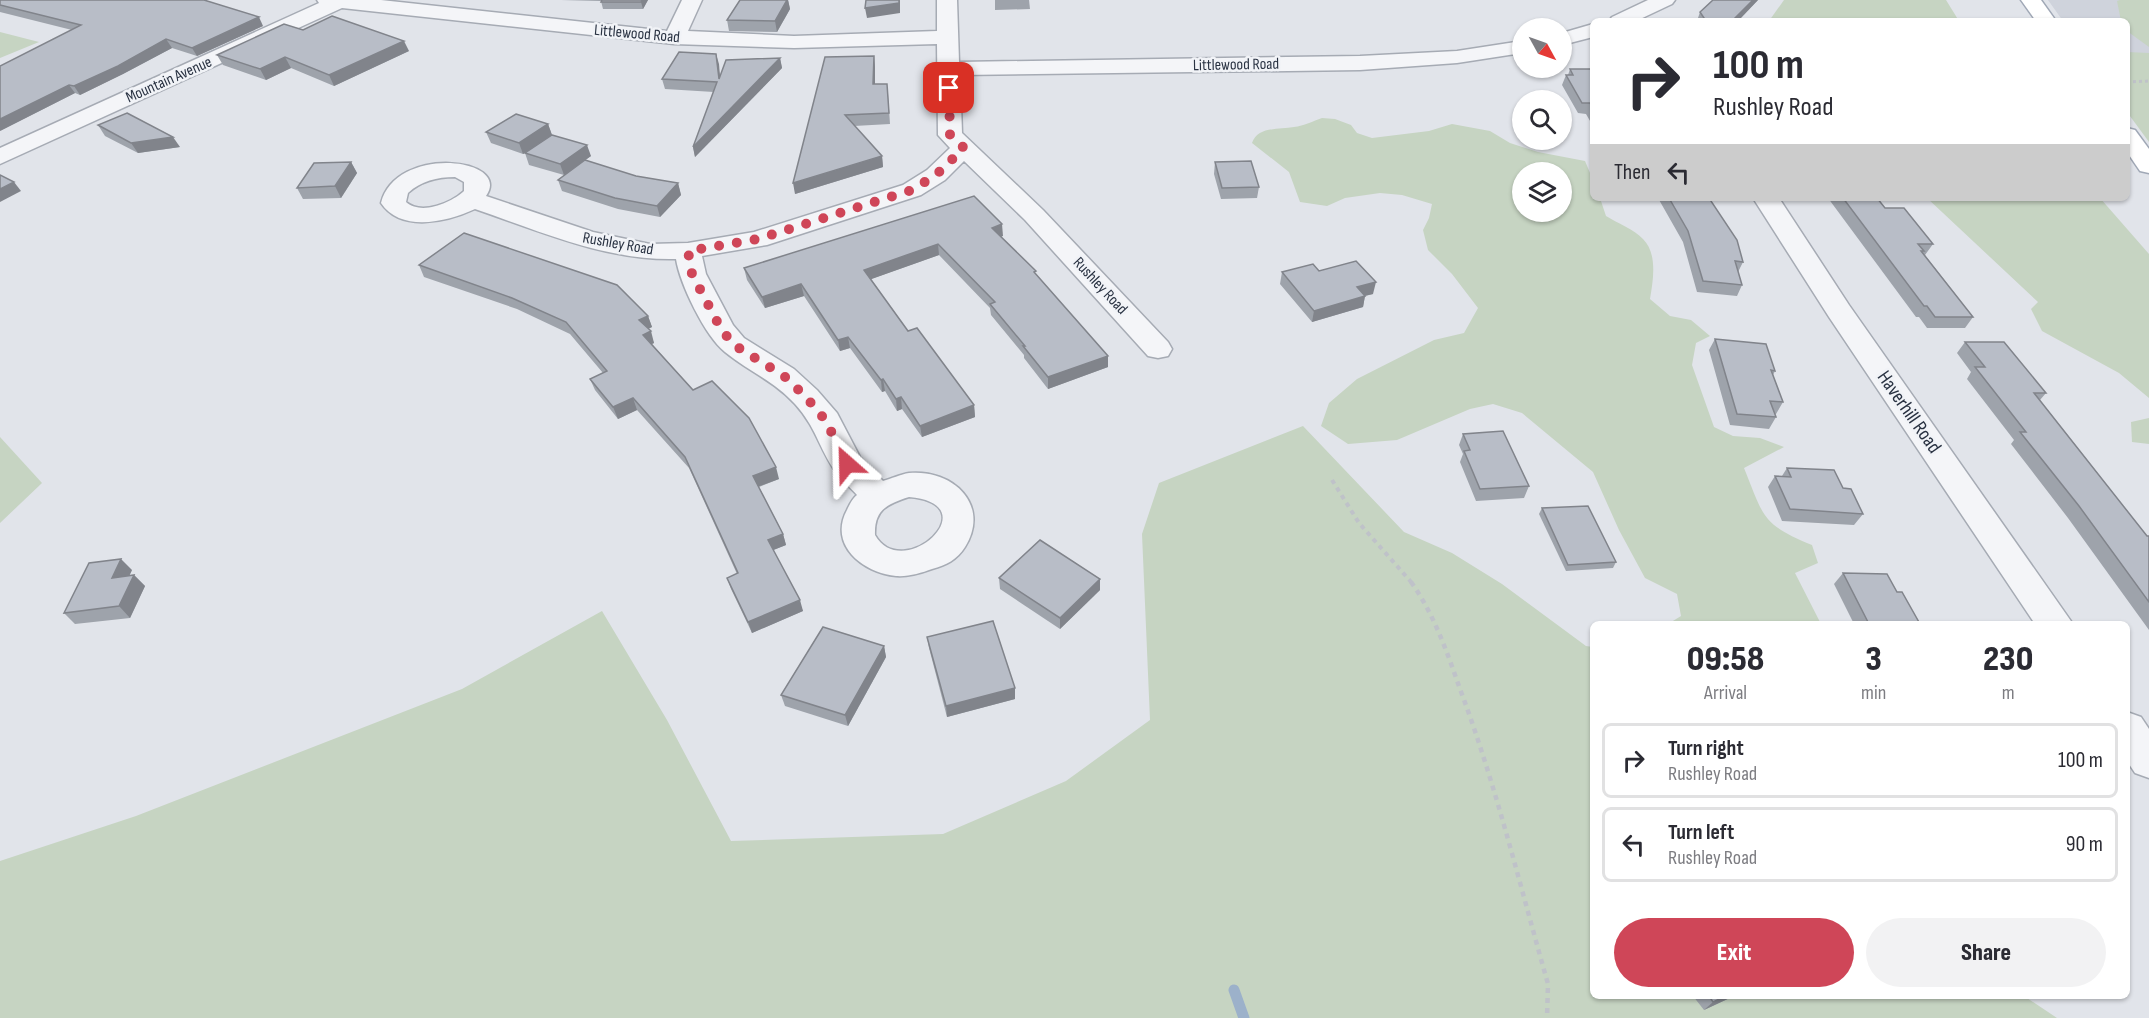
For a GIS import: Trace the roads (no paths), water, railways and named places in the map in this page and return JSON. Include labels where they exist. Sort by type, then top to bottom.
[{"type":"main road","points":[[2031,0],[2044,18]]},
{"type":"main road","points":[[2130,139],[2149,166]]},
{"type":"street","points":[[674,38],[692,0]]},
{"type":"street","name":"Rushley Road","points":[[947,0],[950,135],[1035,215],[1158,349]]},
{"type":"street","points":[[1626,18],[1665,0]]},
{"type":"street","name":"Littlewood Road","points":[[333,1],[465,8],[674,38],[839,42],[948,37]]},
{"type":"street","name":"Mountain Avenue","points":[[0,157],[333,1]]},
{"type":"street","points":[[1572,36],[1590,31]]},
{"type":"street","name":"Littlewood Road","points":[[948,69],[1360,63],[1457,57],[1512,49]]},
{"type":"street","name":"Rushley Road","points":[[470,199],[587,239],[650,252],[688,251],[758,239],[912,190],[936,175],[964,148]]},
{"type":"street","name":"Haverhill Road","points":[[1768,201],[1839,311],[2053,621]]},
{"type":"street","points":[[688,251],[692,274],[721,329],[734,345],[784,376],[806,397],[826,421],[847,464],[877,495]]},
{"type":"street","points":[[2130,733],[2149,761]]},
{"type":"waterway","points":[[1234,990],[1244,1018]]}]
